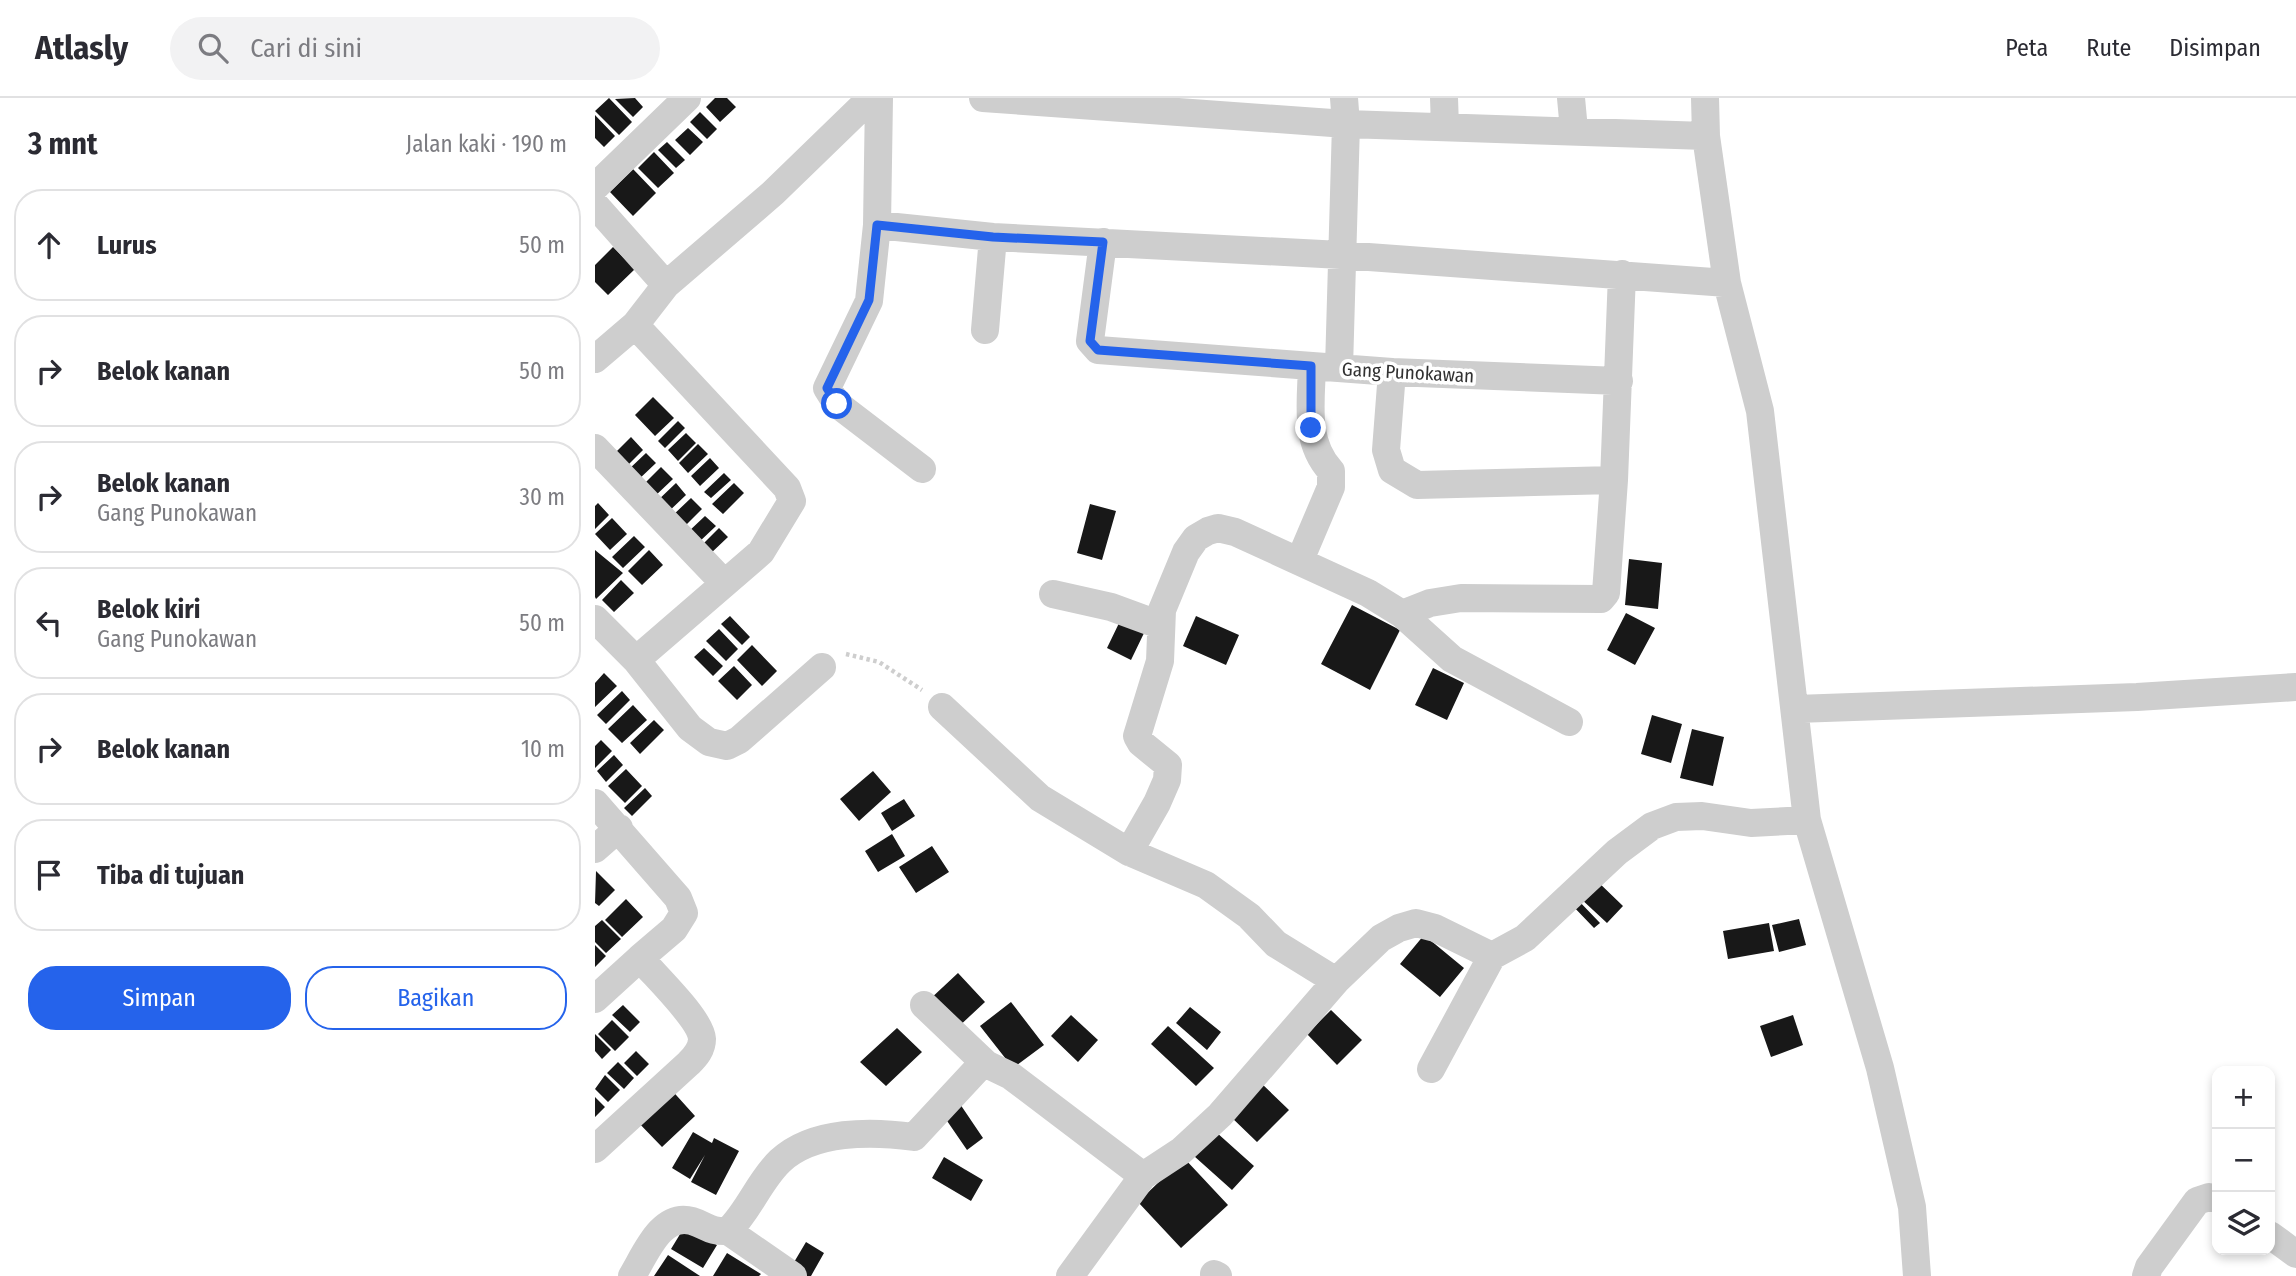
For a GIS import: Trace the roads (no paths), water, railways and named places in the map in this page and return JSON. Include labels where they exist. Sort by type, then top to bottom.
[{"type":"street","points":[[595,187],[687,98]]},
{"type":"street","points":[[595,359],[635,325],[666,285],[773,193],[871,98]]},
{"type":"street","points":[[879,98],[877,225],[869,300],[827,388],[837,404],[922,469]]},
{"type":"street","points":[[983,98],[1345,111],[1445,127],[1706,136]]},
{"type":"street","points":[[1444,98],[1445,127]]},
{"type":"street","points":[[1571,98],[1574,130]]},
{"type":"street","points":[[1705,98],[1706,136],[1727,283],[1760,411],[1807,820],[1880,1068],[1912,1207],[1917,1276]]},
{"type":"street","points":[[1300,560],[1331,487],[1331,471],[1318,457],[1313,442],[1341,255],[1345,111]]},
{"type":"street","points":[[595,205],[666,285]]},
{"type":"street","points":[[877,225],[993,237],[1341,255],[1727,283]]},
{"type":"street","points":[[985,330],[993,237]]},
{"type":"street","name":"Gang Punokawan","points":[[1103,242],[1090,341],[1098,350],[1392,372],[1619,381]]},
{"type":"street","points":[[1402,614],[1430,603],[1461,598],[1601,599],[1606,593],[1619,381],[1622,274]]},
{"type":"street","points":[[635,325],[787,488],[792,501],[761,552],[636,660]]},
{"type":"street","points":[[1392,372],[1386,450],[1392,470],[1417,485],[1614,480]]},
{"type":"street","points":[[595,448],[724,583]]},
{"type":"street","points":[[1129,852],[1167,780],[1168,765],[1137,736],[1160,661],[1163,644],[1160,625],[1186,552],[1196,538],[1218,528],[1235,532],[1300,560],[1368,593],[1402,614],[1452,659],[1569,722]]},
{"type":"street","points":[[1053,594],[1111,607],[1160,625]]},
{"type":"street","points":[[595,619],[636,660],[690,728],[709,742],[727,746],[739,740],[822,667]]},
{"type":"street","points":[[1796,709],[2137,697],[2296,687]]},
{"type":"street","points":[[942,707],[1039,798],[1129,852],[1206,886],[1249,916],[1276,944],[1335,981]]},
{"type":"street","points":[[595,803],[678,898],[684,913],[674,929],[595,999]]},
{"type":"street","points":[[1431,1069],[1492,956],[1525,938],[1617,852],[1652,826],[1676,817],[1702,816],[1751,823],[1807,820]]},
{"type":"street","points":[[595,849],[619,828]]},
{"type":"street","points":[[1070,1276],[1143,1176],[1181,1151],[1220,1115],[1335,981],[1381,938],[1399,928],[1416,923],[1435,928],[1492,956]]},
{"type":"street","points":[[595,1149],[699,1052],[702,1038],[697,1023],[640,958]]},
{"type":"street","points":[[924,1005],[986,1064],[1011,1076],[1143,1176]]},
{"type":"street","points":[[728,1231],[740,1219],[780,1161],[816,1140],[884,1133],[914,1137],[981,1065],[986,1064]]},
{"type":"street","points":[[2146,1276],[2149,1267],[2197,1201],[2212,1198]]},
{"type":"street","points":[[632,1276],[655,1238],[667,1225],[676,1221],[691,1221],[712,1231],[728,1231],[793,1276]]},
{"type":"street","points":[[2275,1239],[2296,1254]]}]
